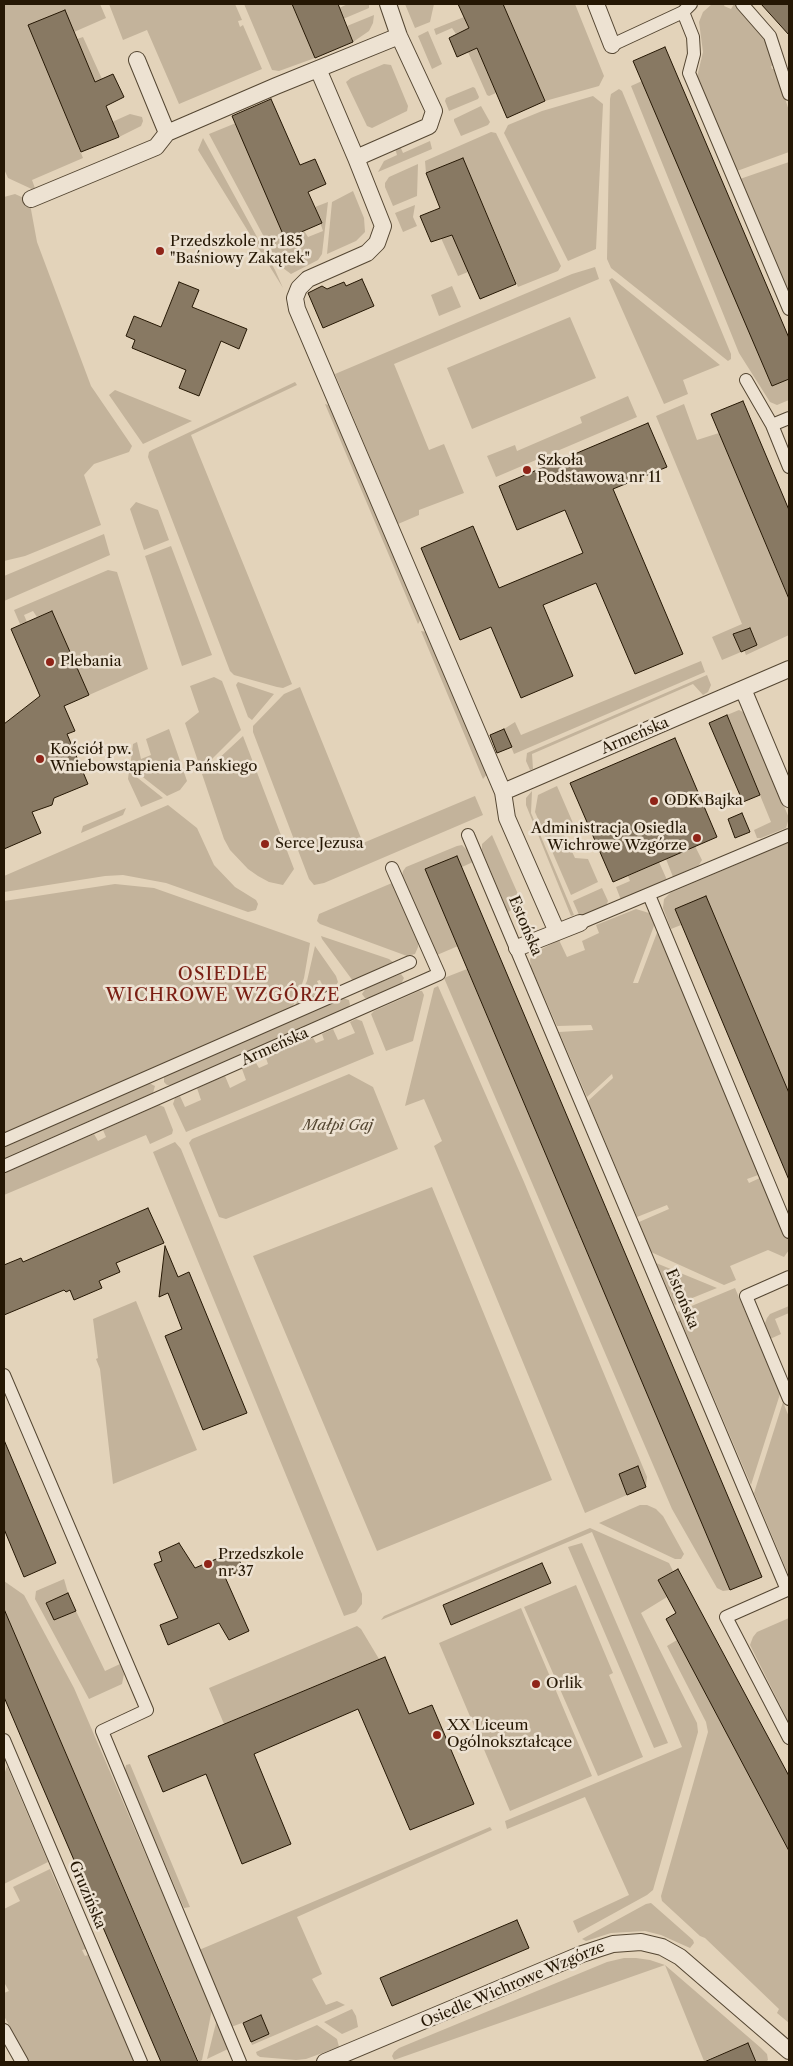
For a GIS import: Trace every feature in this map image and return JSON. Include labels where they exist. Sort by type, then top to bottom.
[{"type":"street","points":[[356,158],[429,126],[434,111],[399,36],[388,4]]},
{"type":"street","points":[[596,4],[612,45],[687,8],[693,37],[694,54],[689,73],[789,309]]},
{"type":"street","points":[[742,4],[770,36],[789,94]]},
{"type":"street","points":[[31,199],[156,147],[167,133],[399,36]]},
{"type":"street","points":[[136,60],[167,133]]},
{"type":"street","points":[[318,69],[383,226],[377,243],[367,253],[308,279],[299,288],[295,298],[297,309],[327,393],[503,792],[507,818],[557,932]]},
{"type":"street","points":[[746,380],[772,425],[789,467]]},
{"type":"street","points":[[772,425],[789,418]]},
{"type":"street","name":"Armeńska","points":[[503,792],[789,669]]},
{"type":"street","points":[[743,689],[789,799]]},
{"type":"street","points":[[485,786],[503,792]]},
{"type":"street","name":"Estońska","points":[[468,835],[787,1590],[726,1617],[789,1738]]},
{"type":"street","points":[[517,948],[789,835]]},
{"type":"street","name":"Armeńska","points":[[4,1166],[439,974],[392,868]]},
{"type":"street","points":[[648,895],[789,1232]]},
{"type":"street","name":"Armeńska","points":[[4,1140],[410,962]]},
{"type":"street","points":[[789,1277],[746,1296],[789,1399]]},
{"type":"street","points":[[4,1375],[147,1710],[102,1731],[240,2062]]},
{"type":"street","name":"Gruzińska","points":[[4,1740],[141,2062]]},
{"type":"street","name":"Osiedle Wichrowe Wzgórze","points":[[326,2062],[582,1954],[613,1944],[641,1942],[662,1946],[680,1957],[789,2051]]},
{"type":"street","points":[[4,2030],[22,2062]]},
{"type":"green space","points":[[4,4],[100,4],[106,18],[74,32],[29,26],[83,158],[32,180],[36,191],[8,178],[4,169]]},
{"type":"green space","points":[[109,4],[235,4],[242,20],[238,21],[240,27],[243,25],[262,69],[179,104],[147,30],[123,40]]},
{"type":"green space","points":[[244,4],[292,4],[315,58],[279,71],[272,70]]},
{"type":"green space","points":[[348,4],[369,4],[369,8],[343,19],[339,8]]},
{"type":"green space","points":[[405,4],[434,4],[430,22],[415,28]]},
{"type":"green space","points":[[503,4],[575,4],[604,76],[599,86],[545,101]]},
{"type":"green space","points":[[712,4],[725,4],[724,6],[731,9],[734,4],[764,38],[774,65],[771,66],[772,69],[776,69],[789,111],[789,152],[737,171],[697,77],[703,52],[699,22],[703,12]]},
{"type":"green space","points":[[374,15],[369,31],[353,42],[347,26]]},
{"type":"green space","points":[[464,17],[469,29],[456,34],[452,28],[436,35],[434,29]]},
{"type":"green space","points":[[428,31],[442,64],[432,69],[418,36]]},
{"type":"green space","points":[[83,37],[102,79],[95,82],[77,39]]},
{"type":"green space","points":[[477,48],[496,93],[489,96],[468,52]]},
{"type":"green space","points":[[384,64],[391,65],[408,106],[407,111],[372,128],[367,126],[346,82]]},
{"type":"green space","points":[[642,81],[772,386],[789,379],[789,400],[777,405],[770,402],[739,353],[631,86]]},
{"type":"green space","points":[[473,87],[479,97],[478,99],[449,111],[445,101],[446,98]]},
{"type":"green space","points":[[619,89],[622,91],[731,354],[731,359],[728,361],[611,268],[607,259],[610,99],[611,94]]},
{"type":"green space","points":[[593,96],[603,104],[596,249],[568,261],[504,133],[508,125],[542,111]]},
{"type":"green space","points":[[481,106],[490,122],[488,125],[461,136],[454,119]]},
{"type":"green space","points":[[130,114],[142,117],[141,126],[119,137],[112,122]]},
{"type":"green space","points":[[236,123],[308,237],[323,231],[315,207],[328,202],[322,254],[318,260],[291,274],[279,265],[209,134]]},
{"type":"green space","points":[[491,132],[496,133],[561,266],[558,271],[518,287],[463,158],[426,173],[425,161]]},
{"type":"green space","points":[[203,138],[275,270],[283,288],[198,150]]},
{"type":"green space","points":[[430,141],[432,149],[378,172],[384,161],[397,155],[395,148],[400,146],[403,153]]},
{"type":"green space","points":[[789,162],[789,294],[740,179]]},
{"type":"green space","points":[[418,164],[417,196],[393,206],[385,183],[389,177]]},
{"type":"green space","points":[[353,191],[364,218],[365,232],[356,241],[327,254],[332,202]]},
{"type":"green space","points":[[15,194],[26,199],[30,204],[37,242],[91,386],[132,446],[129,452],[94,464],[84,475],[101,525],[25,556],[4,561],[4,197]]},
{"type":"green space","points":[[415,205],[413,217],[417,226],[403,232],[395,213]]},
{"type":"green space","points":[[452,234],[468,272],[458,276],[441,238]]},
{"type":"green space","points":[[595,267],[599,279],[394,364],[429,450],[444,444],[464,493],[419,510],[419,515],[398,524],[335,374],[572,274]]},
{"type":"green space","points":[[612,278],[720,365],[683,380],[688,394],[664,404],[609,280]]},
{"type":"green space","points":[[452,286],[461,307],[439,316],[431,295]]},
{"type":"green space","points":[[570,317],[596,378],[472,429],[447,368]]},
{"type":"green space","points":[[295,382],[297,385],[191,435],[292,684],[283,688],[234,675],[230,671],[148,457],[149,452],[152,450]]},
{"type":"green space","points":[[115,390],[192,421],[143,444],[109,395]]},
{"type":"green space","points":[[628,396],[637,417],[496,477],[487,456],[515,445],[517,451],[582,423],[580,417]]},
{"type":"green space","points":[[325,404],[332,406],[421,619],[418,624]]},
{"type":"green space","points":[[684,404],[697,440],[719,433],[789,600],[789,635],[746,655],[744,650],[756,645],[749,628],[733,634],[741,652],[722,660],[712,637],[742,624],[656,416]]},
{"type":"green space","points":[[136,502],[158,510],[169,540],[144,550],[130,509]]},
{"type":"green space","points":[[104,534],[110,555],[4,601],[4,576]]},
{"type":"green space","points":[[171,546],[212,655],[182,666],[145,556]]},
{"type":"green space","points":[[108,570],[117,572],[148,669],[89,695],[52,611],[37,617],[33,611],[24,615],[27,622],[20,624],[14,610]]},
{"type":"green space","points":[[421,631],[427,632],[487,774],[483,779]]},
{"type":"green space","points":[[701,661],[705,672],[514,754],[504,729],[515,722],[521,735]]},
{"type":"green space","points":[[707,675],[711,685],[708,692],[703,695],[693,684],[532,754],[533,769],[530,770],[526,761],[527,753]]},
{"type":"green space","points":[[214,677],[222,681],[241,730],[201,770],[185,723],[199,712],[190,686]]},
{"type":"green space","points":[[238,682],[274,694],[252,720],[248,717],[236,685]]},
{"type":"green space","points":[[300,687],[363,843],[475,796],[483,815],[324,883],[314,885],[309,879],[253,732],[253,726],[284,694]]},
{"type":"green space","points":[[739,710],[745,713],[789,818],[786,828],[761,838],[757,838],[754,830],[771,822],[727,715]]},
{"type":"green space","points":[[169,729],[187,781],[180,790],[167,796],[130,767],[133,744],[137,742],[141,759],[151,755],[146,739]]},
{"type":"green space","points":[[243,736],[294,869],[283,885],[269,882],[258,876],[248,869],[230,850],[224,839],[202,774]]},
{"type":"green space","points":[[129,771],[163,798],[141,807],[128,779]]},
{"type":"green space","points":[[557,786],[573,823],[564,835],[575,858],[588,859],[598,882],[571,895],[535,812],[538,795]]},
{"type":"green space","points":[[532,791],[531,813],[574,915],[571,916],[526,805],[526,798]]},
{"type":"green space","points":[[168,805],[197,828],[214,865],[235,887],[256,900],[258,904],[256,910],[248,912],[166,883],[123,875],[105,876],[4,892],[4,876]]},
{"type":"green space","points":[[126,808],[123,815],[81,833],[83,826]]},
{"type":"green space","points":[[492,835],[521,901],[518,906],[508,912],[482,850],[482,844]]},
{"type":"green space","points":[[789,842],[789,1093],[706,897],[675,909],[681,925],[671,929],[663,908],[664,899],[670,893]]},
{"type":"green space","points":[[462,845],[473,862],[462,867],[457,856],[425,869],[458,946],[437,955],[434,952],[402,876],[403,871],[406,867]]},
{"type":"green space","points":[[695,846],[702,860],[699,865],[673,877],[666,859]]},
{"type":"green space","points":[[659,862],[667,880],[621,900],[616,887],[630,881],[628,876]]},
{"type":"green space","points":[[392,883],[418,943],[415,954],[407,956],[320,924],[317,921],[319,914]]},
{"type":"green space","points":[[115,884],[154,888],[310,943],[304,978],[299,993],[292,1008],[4,1134],[4,901]]},
{"type":"green space","points":[[602,888],[608,901],[606,906],[580,917],[573,901]]},
{"type":"green space","points":[[636,909],[649,913],[655,923],[633,983],[638,983],[658,930],[761,1174],[747,1179],[749,1183],[762,1177],[789,1240],[789,1250],[784,1257],[768,1250],[730,1266],[736,1280],[724,1285],[651,1252],[639,1222],[669,1209],[667,1205],[637,1217],[588,1101],[613,1078],[612,1074],[587,1097],[559,1032],[593,1030],[592,1027],[591,1025],[557,1026],[531,967],[530,960],[532,954],[559,940],[567,957],[585,950],[582,941],[599,933],[596,925]]},
{"type":"green space","points":[[321,936],[389,959],[394,963],[353,981]]},
{"type":"green space","points":[[315,946],[336,976],[338,982],[334,989],[326,993],[320,980],[317,981],[323,994],[295,1006],[307,981]]},
{"type":"green space","points":[[467,969],[730,1590],[723,1591],[717,1588],[672,1509],[444,978]]},
{"type":"green space","points":[[401,974],[404,978],[401,984],[370,998],[365,998],[362,994],[366,988]]},
{"type":"green space","points":[[438,986],[524,1182],[647,1477],[646,1487],[638,1466],[619,1474],[627,1495],[585,1513],[434,1146],[442,1141],[424,1099],[405,1106],[434,988]]},
{"type":"green space","points":[[422,991],[424,995],[413,1041],[386,1051],[371,1014]]},
{"type":"green space","points":[[343,998],[349,1000],[350,1005],[347,1008],[172,1085],[167,1085],[164,1082],[164,1077],[167,1075]]},
{"type":"green space","points":[[356,1019],[362,1021],[374,1054],[186,1132],[173,1104],[175,1098],[180,1096],[185,1107],[201,1100],[197,1088],[225,1076],[230,1088],[246,1080],[242,1069],[256,1063],[259,1068],[268,1064],[266,1058],[313,1038],[316,1043],[324,1040],[322,1034],[333,1029],[338,1040],[355,1033],[350,1022]]},
{"type":"green space","name":"Małpi Gaj","points":[[349,1074],[373,1087],[398,1149],[226,1219],[219,1217],[189,1143],[192,1139]]},
{"type":"green space","points":[[149,1083],[155,1086],[153,1093],[4,1158],[4,1146]]},
{"type":"green space","points":[[159,1105],[164,1107],[173,1130],[172,1134],[150,1144],[146,1135],[4,1195],[4,1173],[94,1134],[98,1141],[106,1137],[103,1130]]},
{"type":"green space","points":[[175,1142],[181,1149],[362,1594],[362,1604],[356,1612],[344,1616],[153,1152]]},
{"type":"green space","points":[[432,1187],[552,1480],[377,1551],[253,1256]]},
{"type":"green space","points":[[656,1263],[717,1288],[675,1305]]},
{"type":"green space","points":[[735,1288],[780,1394],[751,1485],[677,1312]]},
{"type":"green space","points":[[136,1301],[197,1450],[113,1484],[100,1369],[96,1359],[98,1358],[93,1319]]},
{"type":"green space","points":[[789,1306],[789,1313],[775,1319],[781,1334],[770,1339],[765,1323],[767,1318],[770,1314]]},
{"type":"green space","points":[[783,1402],[789,1417],[789,1576],[754,1493]]},
{"type":"green space","points":[[640,1505],[647,1505],[656,1509],[663,1516],[684,1554],[681,1559],[675,1559],[599,1523]]},
{"type":"green space","points":[[590,1528],[669,1563],[673,1571],[658,1580],[667,1597],[641,1613],[697,1723],[698,1732],[653,1890],[578,1933],[573,1921],[629,1895],[585,1797],[507,1829],[505,1821],[682,1747],[592,1532],[381,1620],[384,1616]]},
{"type":"green space","points":[[582,1543],[668,1743],[654,1748],[568,1547]]},
{"type":"green space","points":[[64,1579],[68,1593],[46,1603],[54,1620],[76,1611],[105,1671],[120,1664],[124,1674],[122,1684],[89,1699],[35,1599],[36,1591]]},
{"type":"green space","points":[[4,1581],[24,1595],[74,1688],[212,2009],[202,2060],[199,2062],[4,1609]]},
{"type":"green space","points":[[576,1585],[613,1673],[609,1675],[643,1757],[598,1776],[524,1607]]},
{"type":"green space","points":[[521,1608],[592,1776],[510,1811],[439,1643]]},
{"type":"green space","points":[[789,1618],[789,1723],[750,1645],[757,1632]]},
{"type":"green space","points":[[357,1626],[361,1629],[379,1659],[224,1724],[209,1688]]},
{"type":"green space","points":[[677,1640],[789,1851],[789,2023],[777,2013],[779,2009],[705,1938],[700,1936],[662,1901],[661,1896],[708,1732],[706,1722],[667,1646]]},
{"type":"green space","points":[[130,1764],[190,1907],[184,1908],[125,1770],[126,1765]]},
{"type":"green space","points":[[7,1766],[48,1862],[4,1884],[4,1775]]},
{"type":"green space","points":[[490,1827],[492,1830],[297,1917],[322,1974],[312,1979],[326,2005],[337,2001],[345,2005],[252,2045],[251,2042],[269,2034],[261,2016],[231,2027],[199,1950]]},
{"type":"green space","points":[[50,1869],[86,1949],[82,1950],[85,1956],[88,1955],[135,2062],[29,2062],[4,2016],[4,1993],[9,1991],[4,1984],[4,1909],[20,1901],[13,1887]]},
{"type":"green space","points":[[651,1903],[693,1940],[694,1943],[690,1948],[661,1935],[645,1931],[611,1933],[586,1941],[582,1939],[646,1904]]},
{"type":"green space","points":[[624,1958],[650,1960],[665,1965],[394,2060],[392,2056],[399,2048],[607,1962]]},
{"type":"green space","points":[[665,1965],[761,2048],[767,2054],[768,2060],[766,2062],[756,2062],[748,2043],[704,2061]]},
{"type":"green space","points":[[352,2009],[356,2016],[358,2027],[342,2034],[324,2022]]},
{"type":"green space","points":[[217,2019],[228,2049],[207,2059]]},
{"type":"green space","points":[[317,2025],[337,2039],[339,2047],[306,2059],[296,2060],[260,2057],[257,2055],[256,2052]]},
{"type":"building","points":[[292,4],[338,4],[353,42],[315,58]]},
{"type":"building","points":[[458,4],[503,4],[545,101],[507,118],[477,48],[457,57],[449,38],[469,28]]},
{"type":"building","points":[[761,4],[789,4],[789,35]]},
{"type":"building","points":[[65,10],[95,82],[113,74],[124,97],[106,106],[119,137],[81,152],[28,25]]},
{"type":"building","points":[[665,47],[789,338],[789,379],[772,386],[633,61]]},
{"type":"building","points":[[271,99],[300,165],[315,159],[326,184],[308,192],[322,223],[285,239],[232,116]]},
{"type":"building","points":[[463,158],[516,284],[480,299],[452,235],[431,242],[420,216],[440,208],[426,173]]},
{"type":"building","points":[[362,279],[374,306],[323,328],[308,293],[322,286],[327,289],[344,282],[346,286]]},
{"type":"building","points":[[179,282],[199,290],[192,307],[247,329],[239,349],[221,341],[199,396],[179,388],[186,370],[132,348],[135,340],[126,336],[134,316],[161,327]]},
{"type":"building","points":[[743,401],[789,510],[789,599],[711,414]]},
{"type":"building","points":[[648,423],[667,467],[613,489],[683,654],[635,674],[596,583],[543,605],[573,676],[521,698],[491,627],[460,640],[421,548],[473,526],[499,588],[583,553],[565,510],[517,530],[499,486]]},
{"type":"building","name":"Kościół pw. Wniebowstąpienia Pańskiego","points":[[52,611],[89,695],[64,706],[75,731],[67,734],[88,784],[54,798],[52,805],[32,812],[41,833],[4,849],[4,724],[40,696],[11,629]]},
{"type":"building","points":[[750,628],[757,645],[741,652],[733,634]]},
{"type":"building","points":[[727,715],[760,795],[743,802],[709,723]]},
{"type":"building","points":[[504,729],[512,747],[497,753],[490,735]]},
{"type":"building","points":[[675,738],[717,837],[613,882],[570,783]]},
{"type":"building","points":[[742,813],[750,832],[735,838],[728,819]]},
{"type":"building","points":[[457,856],[762,1577],[730,1590],[425,869]]},
{"type":"building","points":[[706,896],[789,1093],[789,1180],[675,909]]},
{"type":"building","points":[[148,1208],[164,1243],[116,1263],[120,1272],[99,1281],[102,1288],[74,1300],[70,1290],[66,1292],[64,1290],[4,1315],[4,1265],[21,1258],[23,1262]]},
{"type":"building","points":[[165,1246],[178,1277],[189,1272],[247,1413],[203,1430],[165,1336],[182,1329],[168,1293],[159,1297]]},
{"type":"building","points":[[4,1440],[56,1563],[24,1577],[4,1529]]},
{"type":"building","points":[[638,1466],[646,1487],[627,1495],[619,1474]]},
{"type":"building","points":[[179,1543],[195,1568],[235,1551],[244,1570],[225,1577],[249,1631],[229,1640],[219,1623],[168,1645],[160,1625],[178,1618],[154,1564],[162,1561],[159,1552]]},
{"type":"building","points":[[542,1563],[551,1583],[451,1625],[443,1605]]},
{"type":"building","points":[[678,1569],[789,1776],[789,1851],[666,1619],[676,1613],[658,1580]]},
{"type":"building","points":[[68,1593],[76,1611],[54,1620],[46,1603]]},
{"type":"building","points":[[4,1609],[198,2062],[161,2062],[21,1737],[4,1697]]},
{"type":"building","points":[[385,1657],[409,1714],[432,1705],[474,1804],[410,1830],[358,1709],[254,1754],[291,1844],[242,1864],[206,1774],[163,1792],[148,1756]]},
{"type":"building","points":[[517,1920],[529,1948],[392,2006],[380,1978]]},
{"type":"building","points":[[261,2015],[269,2034],[251,2042],[243,2023]]},
{"type":"building","points":[[748,2043],[756,2062],[704,2062]]},
{"type":"place","name":"Przedszkole nr 185 \"Baśniowy Zakątek\"","points":[[160,251]]},
{"type":"place","name":"Szkoła Podstawowa nr 11","points":[[527,470]]},
{"type":"place","name":"Plebania","points":[[50,662]]},
{"type":"place","name":"Kościół pw. Wniebowstąpienia Pańskiego","points":[[40,759]]},
{"type":"place","name":"ODK Bajka","points":[[654,801]]},
{"type":"place","name":"Administracja Osiedla Wichrowe Wzgórze","points":[[697,838]]},
{"type":"place","name":"Serce Jezusa","points":[[265,844]]},
{"type":"place","name":"Przedszkole nr 37","points":[[208,1564]]},
{"type":"place","name":"Orlik","points":[[536,1684]]},
{"type":"place","name":"XX Liceum Ogólnokształcące","points":[[437,1735]]},
{"type":"district","name":"OSIEDLE WICHROWE WZGÓRZE","points":[[223,985]]}]
